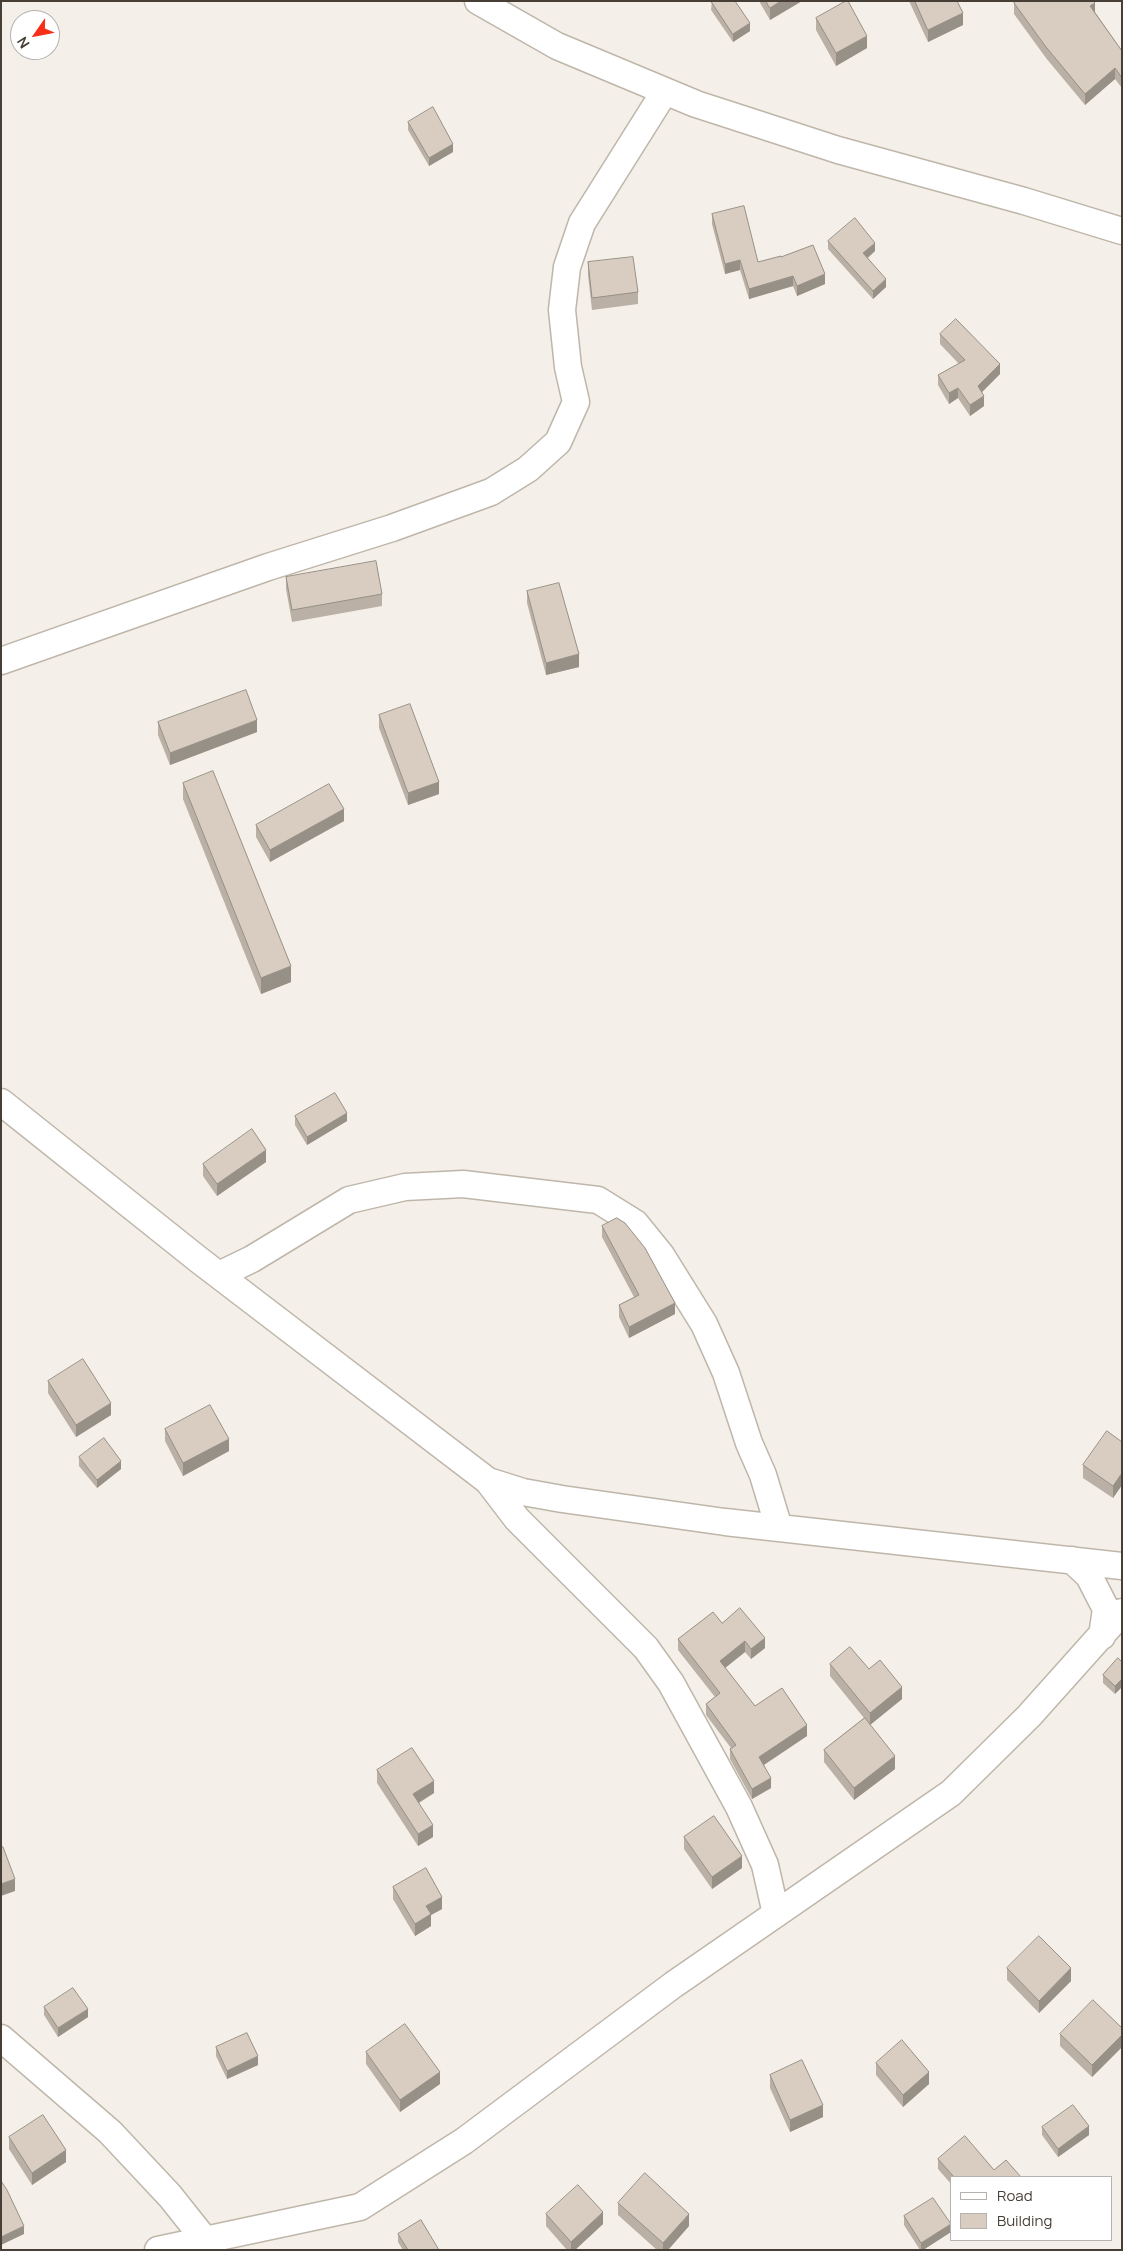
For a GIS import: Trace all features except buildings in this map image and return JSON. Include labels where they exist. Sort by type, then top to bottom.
[{"type":"street","points":[[478,1],[557,46],[696,104],[838,150],[1024,200],[1122,231]]},
{"type":"street","points":[[1,661],[268,567],[392,528],[491,492],[540,458],[558,442],[576,402],[568,367],[562,310],[567,267],[582,223],[665,91]]},
{"type":"street","points":[[1,1102],[219,1275],[488,1481],[517,1519],[646,1648],[671,1683],[739,1807],[765,1865],[776,1914]]},
{"type":"street","points":[[219,1275],[252,1259],[349,1200],[405,1187],[463,1184],[598,1200],[635,1223],[661,1255],[704,1324],[726,1373],[749,1443],[763,1475],[779,1528]]},
{"type":"street","points":[[488,1481],[522,1492],[715,1521],[1122,1566]]},
{"type":"street","points":[[1072,1560],[1089,1576],[1106,1609],[1102,1636]]},
{"type":"street","points":[[158,2250],[360,2207],[464,2141],[673,1985],[952,1793],[1029,1716],[1122,1612]]},
{"type":"street","points":[[1,2038],[110,2132],[170,2196],[205,2240]]},
{"type":"street","points":[[252,2231],[270,2250]]}]
